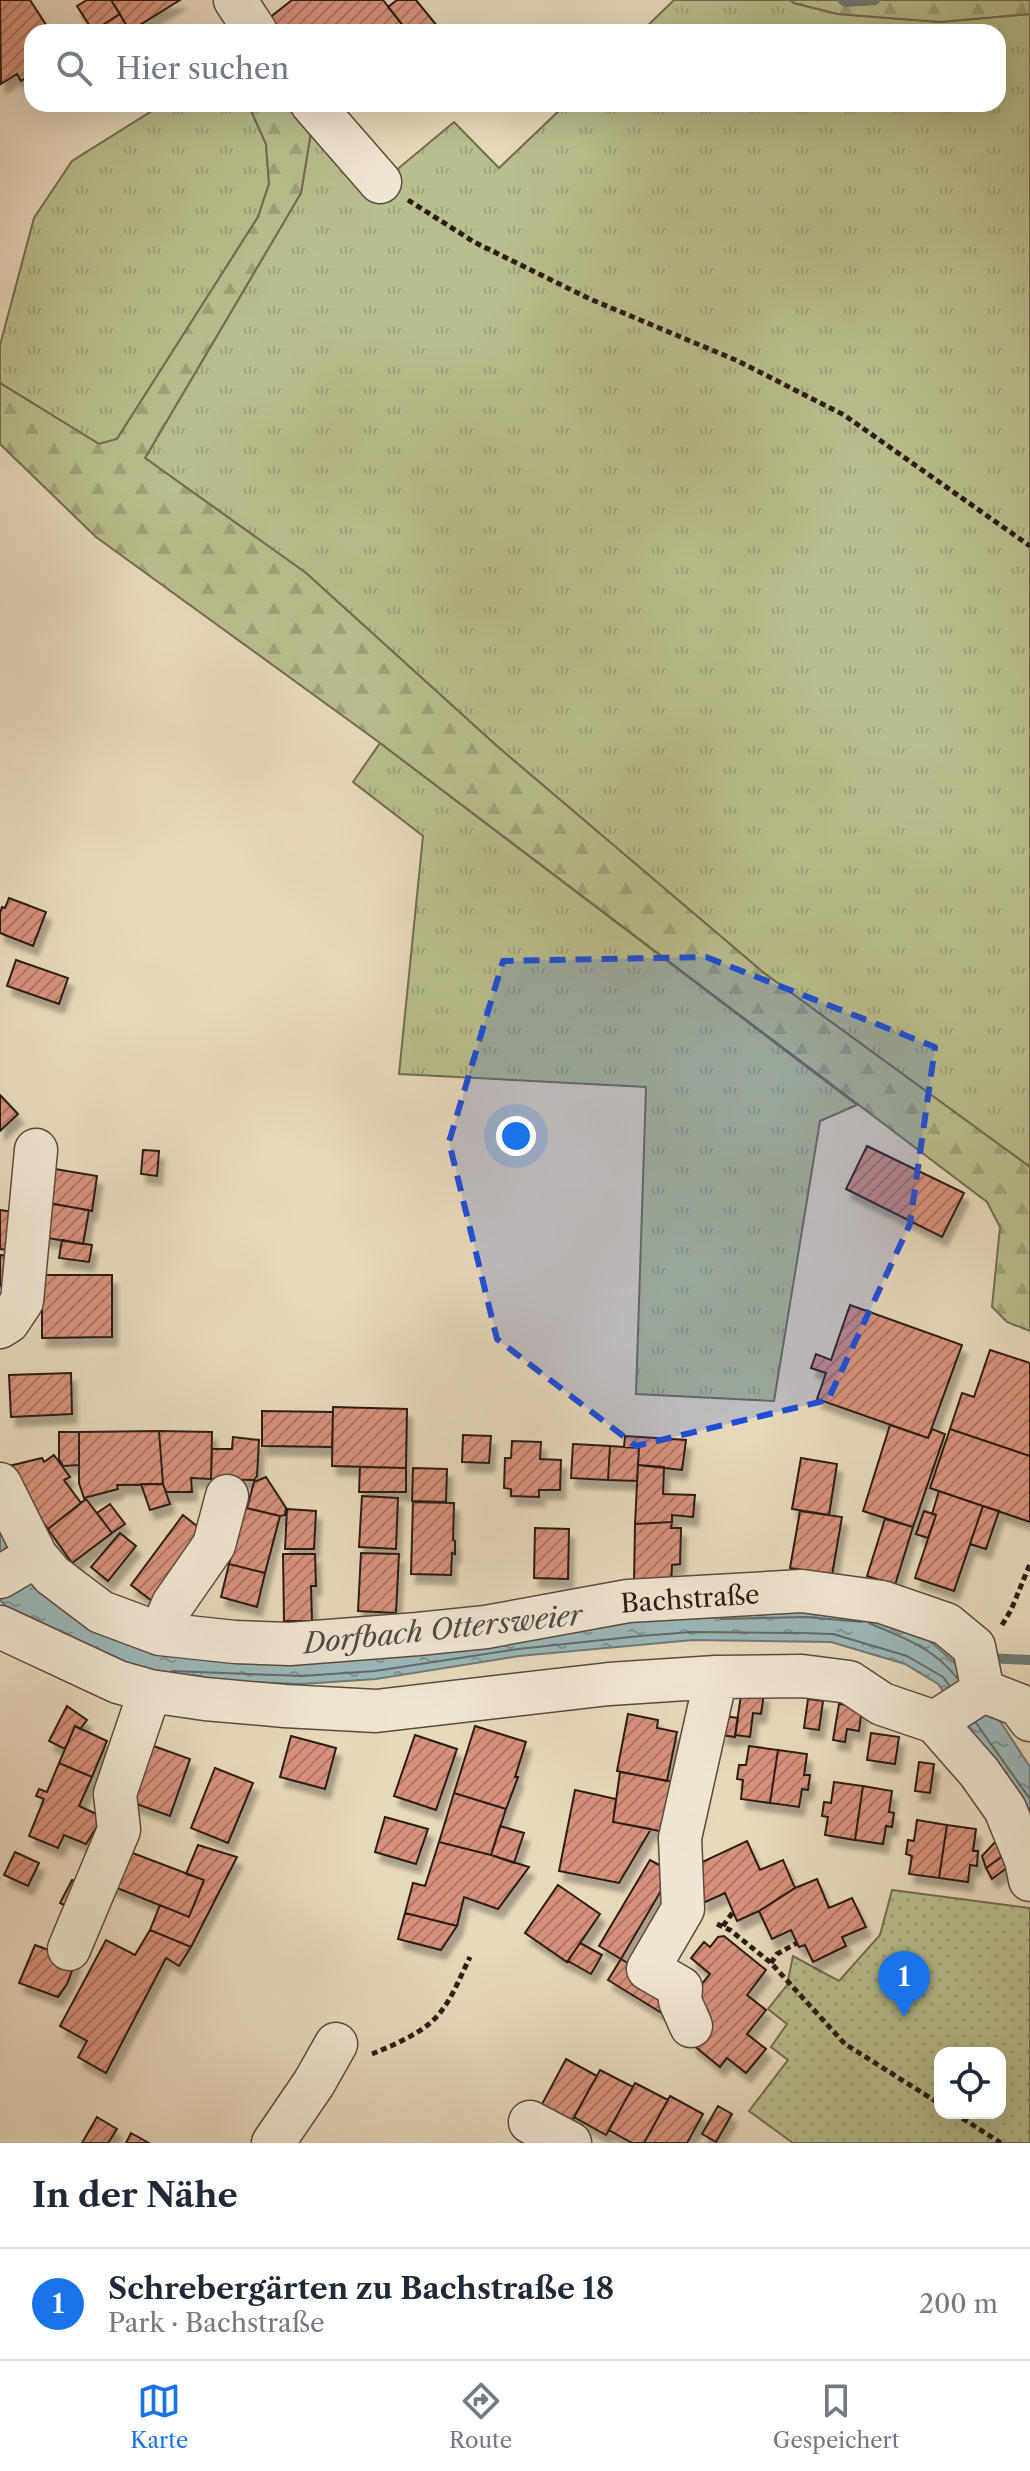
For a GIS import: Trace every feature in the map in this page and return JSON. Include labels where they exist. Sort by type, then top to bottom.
[{"type":"street","points":[[235,0],[251,24]]},
{"type":"street","points":[[319,112],[380,182]]},
{"type":"street","points":[[0,1327],[8,1322],[22,1301],[36,1150]]},
{"type":"street","name":"Bachstraße","points":[[0,1484],[22,1565],[52,1575],[101,1612],[160,1634],[290,1644],[486,1627],[628,1601],[802,1591],[882,1602],[946,1624],[974,1647]]},
{"type":"street","points":[[160,1634],[173,1604],[214,1545],[227,1496]]},
{"type":"street","points":[[0,1627],[118,1682],[150,1691],[205,1699],[376,1711],[609,1684],[716,1677],[802,1676],[849,1682],[882,1704],[942,1718],[1011,1705],[974,1647]]},
{"type":"street","points":[[691,2026],[680,2001],[681,1988],[648,1969],[683,1909],[680,1838],[716,1677]]},
{"type":"street","points":[[69,1949],[119,1830],[115,1794],[150,1691]]},
{"type":"street","points":[[942,1718],[1005,1809],[1026,1860],[1030,1880]]},
{"type":"street","points":[[273,2143],[314,2083],[351,2050]]},
{"type":"street","points":[[530,2122],[570,2143]]},
{"type":"path","points":[[380,182],[474,242],[590,299],[738,361],[844,415],[1030,546]]},
{"type":"path","points":[[974,1647],[999,1631],[1030,1564]]},
{"type":"path","points":[[683,1909],[723,1926],[771,1963],[845,2044],[934,2100]]},
{"type":"path","points":[[723,1926],[733,1912]]},
{"type":"path","points":[[771,1963],[777,1954],[797,1943]]},
{"type":"path","points":[[351,2050],[394,2044],[431,2023],[453,1993],[470,1957]]},
{"type":"path","points":[[963,2119],[1001,2143]]},
{"type":"highlighted area","points":[[706,957],[935,1047],[910,1224],[828,1400],[636,1446],[497,1339],[449,1142],[503,961]]},
{"type":"green space","points":[[674,0],[790,0],[838,14],[940,22],[1030,14],[1030,1167],[764,973],[498,747],[306,573],[145,458],[301,193],[312,126],[376,187],[454,122],[499,168],[558,112],[1006,112],[1006,24],[649,24]]},
{"type":"green space","points":[[790,0],[1030,0],[1030,14],[940,22],[838,14]]},
{"type":"green space","points":[[150,112],[252,112],[266,144],[269,184],[258,217],[117,439],[99,444],[0,383],[0,345],[34,218],[72,161]]},
{"type":"green space","points":[[252,112],[302,112],[312,126],[301,193],[145,458],[306,573],[498,747],[764,973],[1030,1167],[1030,1331],[1007,1322],[992,1307],[1000,1227],[987,1202],[380,743],[96,537],[0,444],[0,383],[99,444],[117,439],[258,217],[269,184],[266,144]]},
{"type":"green space","points":[[380,743],[857,1105],[820,1121],[774,1401],[636,1394],[646,1087],[399,1074],[423,836],[353,782]]},
{"type":"green space","points":[[892,1890],[1030,1908],[1030,2143],[793,2143],[749,2111],[788,2060],[771,2047],[787,2024],[768,2009],[787,1985],[793,1956],[839,1981],[880,1935]]},
{"type":"water","name":"Dorfbach Ottersweier","points":[[0,1514],[116,1630],[806,1609],[870,1615],[927,1639],[953,1661],[996,1715],[1030,1767],[1030,1812],[938,1684],[905,1664],[831,1642],[693,1640],[519,1656],[376,1679],[302,1684],[170,1679],[123,1667],[12,1613],[0,1600]]},
{"type":"building","points":[[0,0],[30,0],[45,24],[24,24],[24,79],[21,81],[17,74],[1,84]]},
{"type":"building","points":[[87,0],[111,0],[120,14],[104,24],[89,24],[77,6]]},
{"type":"building","points":[[111,0],[180,0],[141,24],[126,24]]},
{"type":"building","points":[[292,0],[383,0],[402,24],[272,24],[268,19]]},
{"type":"building","points":[[397,0],[416,0],[436,24],[402,24],[388,7]]},
{"type":"building","points":[[120,14],[126,24],[104,24]]},
{"type":"building","points":[[9,898],[46,912],[33,946],[0,933],[0,913]]},
{"type":"building","points":[[16,960],[68,978],[59,1004],[7,986]]},
{"type":"building","points":[[0,1095],[18,1114],[0,1131]]},
{"type":"building","points":[[867,1146],[964,1193],[942,1237],[846,1189]]},
{"type":"building","points":[[143,1150],[159,1151],[157,1176],[141,1174]]},
{"type":"building","points":[[49,1168],[97,1176],[92,1211],[44,1202]]},
{"type":"building","points":[[41,1202],[89,1210],[83,1244],[36,1236]]},
{"type":"building","points":[[0,1210],[14,1212],[8,1250],[0,1249]]},
{"type":"building","points":[[62,1240],[92,1245],[89,1262],[59,1258]]},
{"type":"building","points":[[0,1255],[12,1256],[8,1287],[0,1286]]},
{"type":"building","points":[[42,1275],[112,1275],[112,1337],[42,1338]]},
{"type":"building","points":[[850,1305],[962,1345],[928,1438],[817,1399],[826,1373],[811,1368],[816,1354],[831,1360]]},
{"type":"building","points":[[990,1350],[1030,1363],[1030,1456],[950,1429],[962,1393],[974,1397]]},
{"type":"building","points":[[71,1373],[72,1414],[11,1417],[9,1375]]},
{"type":"building","points":[[333,1407],[407,1409],[406,1468],[332,1466]]},
{"type":"building","points":[[262,1411],[333,1412],[332,1447],[262,1446]]},
{"type":"building","points":[[890,1425],[928,1438],[932,1429],[945,1434],[913,1527],[863,1511]]},
{"type":"building","points":[[950,1429],[1030,1456],[1030,1522],[930,1488]]},
{"type":"building","points":[[159,1431],[163,1484],[117,1485],[118,1489],[84,1498],[79,1483],[79,1432]]},
{"type":"building","points":[[159,1431],[212,1432],[211,1479],[191,1478],[192,1492],[166,1492]]},
{"type":"building","points":[[59,1432],[79,1432],[79,1465],[63,1466],[59,1459]]},
{"type":"building","points":[[463,1435],[491,1436],[489,1463],[462,1462]]},
{"type":"building","points":[[625,1436],[686,1440],[682,1470],[638,1465],[639,1448],[624,1447]]},
{"type":"building","points":[[233,1437],[259,1440],[257,1476],[254,1480],[211,1479],[212,1449],[232,1449]]},
{"type":"building","points":[[512,1441],[541,1442],[540,1459],[561,1460],[560,1490],[539,1490],[539,1497],[511,1496],[511,1489],[504,1488],[505,1458],[511,1458]]},
{"type":"building","points":[[573,1444],[610,1446],[608,1480],[571,1478]]},
{"type":"building","points":[[610,1446],[639,1448],[637,1481],[608,1480]]},
{"type":"building","points":[[54,1455],[70,1477],[64,1480],[81,1503],[48,1529],[5,1467],[42,1458],[44,1462]]},
{"type":"building","points":[[801,1458],[837,1464],[829,1515],[792,1509]]},
{"type":"building","points":[[638,1465],[664,1467],[663,1494],[695,1495],[693,1517],[672,1515],[672,1522],[635,1524]]},
{"type":"building","points":[[360,1467],[406,1468],[406,1492],[359,1492]]},
{"type":"building","points":[[413,1468],[447,1469],[446,1502],[412,1501]]},
{"type":"building","points":[[266,1477],[286,1508],[285,1515],[247,1508],[254,1482]]},
{"type":"building","points":[[141,1484],[163,1484],[170,1504],[150,1510]]},
{"type":"building","points":[[939,1491],[983,1506],[954,1591],[915,1578],[936,1515],[932,1514]]},
{"type":"building","points":[[362,1496],[398,1498],[396,1549],[359,1547]]},
{"type":"building","points":[[86,1499],[112,1533],[72,1563],[48,1529]]},
{"type":"building","points":[[413,1502],[454,1503],[455,1554],[452,1553],[451,1575],[411,1574]]},
{"type":"building","points":[[110,1504],[125,1524],[112,1533],[97,1513]]},
{"type":"building","points":[[983,1506],[999,1511],[986,1549],[970,1544]]},
{"type":"building","points":[[246,1508],[280,1516],[265,1573],[229,1564]]},
{"type":"building","points":[[287,1509],[316,1511],[314,1549],[285,1549]]},
{"type":"building","points":[[800,1511],[842,1517],[832,1575],[790,1568]]},
{"type":"building","points":[[924,1511],[936,1515],[928,1538],[916,1534]]},
{"type":"building","points":[[183,1515],[207,1534],[156,1604],[131,1585]]},
{"type":"building","points":[[885,1519],[913,1527],[895,1585],[867,1576]]},
{"type":"building","points":[[672,1522],[671,1528],[681,1528],[680,1564],[672,1565],[671,1585],[634,1584],[635,1524]]},
{"type":"building","points":[[535,1528],[569,1529],[568,1579],[534,1578]]},
{"type":"building","points":[[120,1533],[136,1546],[108,1581],[91,1567]]},
{"type":"building","points":[[361,1553],[399,1554],[396,1613],[358,1611]]},
{"type":"building","points":[[283,1554],[315,1554],[316,1586],[311,1586],[312,1621],[284,1621]]},
{"type":"building","points":[[229,1564],[265,1573],[257,1607],[221,1597]]},
{"type":"building","points":[[742,1689],[764,1693],[761,1714],[753,1713],[750,1737],[735,1735]]},
{"type":"building","points":[[808,1699],[823,1701],[819,1730],[804,1728]]},
{"type":"building","points":[[839,1704],[862,1707],[859,1731],[847,1729],[845,1742],[833,1740]]},
{"type":"building","points":[[67,1706],[87,1720],[80,1729],[75,1726],[65,1749],[49,1741]]},
{"type":"building","points":[[628,1714],[658,1720],[657,1728],[677,1732],[667,1781],[617,1771]]},
{"type":"building","points":[[725,1716],[738,1718],[735,1737],[721,1735]]},
{"type":"building","points":[[75,1726],[107,1741],[92,1777],[59,1763]]},
{"type":"building","points":[[475,1726],[526,1742],[506,1809],[454,1793]]},
{"type":"building","points":[[871,1733],[899,1737],[895,1764],[867,1760]]},
{"type":"building","points":[[415,1735],[457,1749],[436,1810],[394,1796]]},
{"type":"building","points":[[291,1736],[336,1748],[325,1789],[280,1777]]},
{"type":"building","points":[[148,1744],[190,1759],[170,1816],[128,1801]]},
{"type":"building","points":[[749,1746],[778,1750],[770,1803],[741,1799],[743,1780],[737,1779],[739,1765],[746,1765]]},
{"type":"building","points":[[778,1750],[807,1754],[804,1775],[810,1775],[808,1790],[802,1789],[799,1807],[770,1803]]},
{"type":"building","points":[[919,1762],[934,1764],[930,1793],[915,1791]]},
{"type":"building","points":[[59,1763],[92,1777],[79,1806],[103,1817],[86,1844],[64,1835],[58,1848],[29,1836],[44,1799],[36,1796],[39,1789],[47,1792]]},
{"type":"building","points":[[215,1768],[253,1783],[228,1843],[191,1828]]},
{"type":"building","points":[[620,1772],[675,1782],[665,1832],[613,1822]]},
{"type":"building","points":[[834,1782],[863,1786],[855,1840],[825,1835],[828,1817],[822,1816],[824,1802],[831,1803]]},
{"type":"building","points":[[863,1786],[892,1791],[889,1812],[894,1813],[892,1827],[886,1826],[883,1844],[855,1840]]},
{"type":"building","points":[[575,1790],[616,1799],[613,1822],[651,1829],[619,1883],[559,1871]]},
{"type":"building","points":[[454,1793],[506,1809],[491,1855],[439,1842]]},
{"type":"building","points":[[385,1817],[428,1829],[416,1864],[375,1852]]},
{"type":"building","points":[[917,1820],[947,1825],[939,1878],[909,1874],[912,1856],[906,1854],[908,1840],[914,1841]]},
{"type":"building","points":[[947,1825],[976,1829],[973,1851],[978,1851],[977,1866],[970,1865],[968,1882],[939,1878]]},
{"type":"building","points":[[500,1826],[524,1833],[514,1863],[491,1855]]},
{"type":"building","points":[[747,1841],[760,1870],[783,1860],[795,1888],[737,1921],[725,1893],[703,1903],[700,1863]]},
{"type":"building","points":[[996,1841],[1003,1856],[986,1868],[982,1856]]},
{"type":"building","points":[[439,1842],[529,1867],[498,1909],[464,1897],[457,1926],[405,1913],[413,1883],[425,1886]]},
{"type":"building","points":[[198,1845],[237,1857],[191,1947],[150,1930],[160,1905],[189,1917],[204,1880],[186,1874]]},
{"type":"building","points":[[122,1849],[204,1880],[189,1917],[107,1884]]},
{"type":"building","points":[[15,1852],[39,1863],[28,1886],[4,1875]]},
{"type":"building","points":[[1003,1856],[1008,1867],[992,1879],[986,1868]]},
{"type":"building","points":[[650,1860],[672,1872],[621,1959],[599,1946]]},
{"type":"building","points":[[817,1879],[829,1908],[852,1898],[866,1927],[842,1937],[846,1946],[813,1962],[805,1945],[799,1947],[791,1930],[772,1939],[759,1911],[795,1888]]},
{"type":"building","points":[[72,1880],[86,1887],[74,1910],[60,1903]]},
{"type":"building","points":[[558,1885],[600,1914],[567,1962],[525,1933]]},
{"type":"building","points":[[405,1913],[457,1926],[441,1950],[398,1939]]},
{"type":"building","points":[[150,1930],[191,1947],[179,1966],[166,1958],[106,2073],[78,2057],[87,2041],[60,2026],[106,1940],[135,1955]]},
{"type":"building","points":[[724,1936],[766,1970],[747,1995],[766,2010],[747,2034],[766,2049],[746,2073],[727,2058],[720,2067],[692,2044],[696,2025],[708,2010],[692,1996],[710,1974],[691,1958],[704,1942],[710,1947],[718,1937]]},
{"type":"building","points":[[580,1943],[602,1955],[591,1974],[568,1961]]},
{"type":"building","points":[[35,1945],[76,1960],[67,1984],[58,1997],[19,1983]]},
{"type":"building","points":[[621,1959],[673,1991],[660,2012],[608,1980]]},
{"type":"building","points":[[566,2059],[597,2076],[571,2123],[541,2106]]},
{"type":"building","points":[[600,2070],[633,2087],[606,2135],[574,2117]]},
{"type":"building","points":[[635,2083],[668,2100],[644,2143],[632,2143],[609,2130]]},
{"type":"building","points":[[670,2096],[703,2114],[687,2143],[644,2143]]},
{"type":"building","points":[[718,2106],[732,2114],[716,2142],[702,2134]]},
{"type":"building","points":[[97,2117],[117,2129],[108,2143],[82,2143]]},
{"type":"building","points":[[131,2133],[149,2143],[126,2143]]},
{"type":"waterway","points":[[843,0],[875,0]]},
{"type":"waterway","points":[[986,1658],[1030,1660]]},
{"type":"place","name":"Schrebergärten zu Bachstraße 18","points":[[904,2017]]}]
